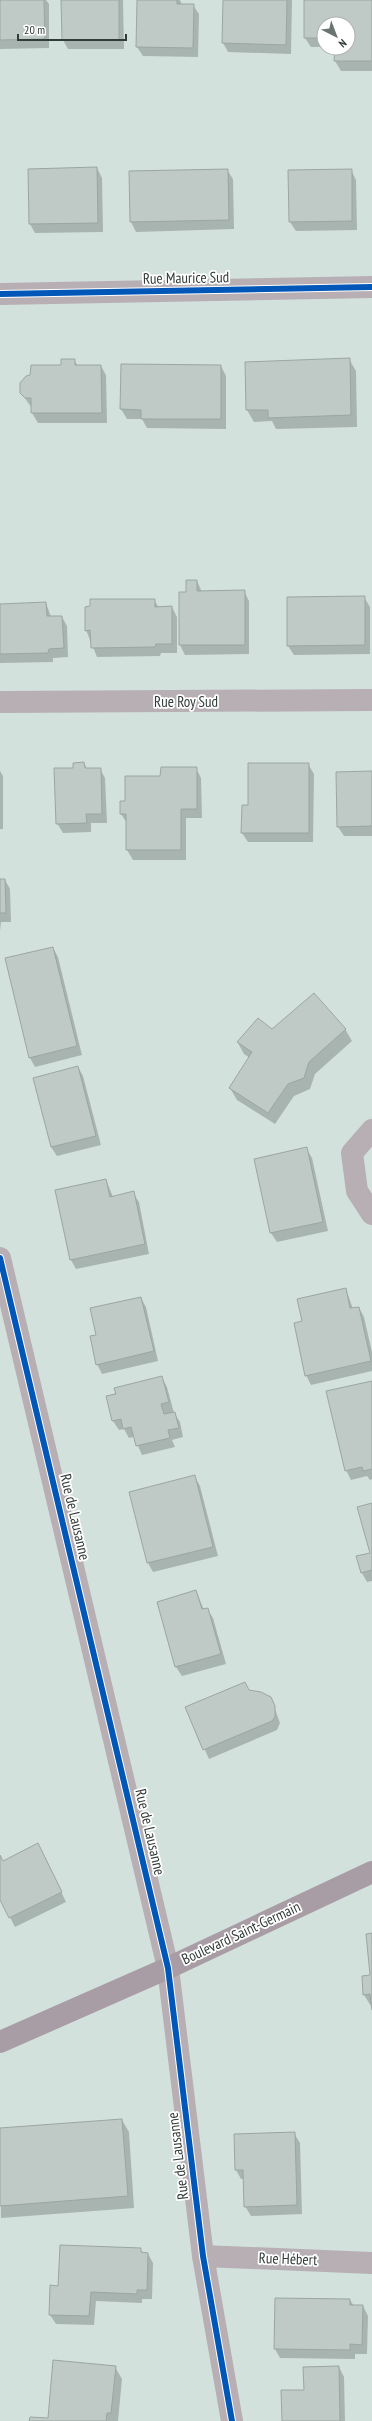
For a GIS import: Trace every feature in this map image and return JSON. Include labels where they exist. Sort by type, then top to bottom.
[{"type":"main road","name":"Boulevard Saint-Germain","points":[[0,2042],[168,1968],[372,1872]]},
{"type":"street","name":"Rue Maurice Sud","points":[[0,294],[372,287]]},
{"type":"street","name":"Rue Roy Sud","points":[[0,702],[372,700]]},
{"type":"street","points":[[372,1130],[352,1153],[357,1192],[372,1214]]},
{"type":"street","name":"Rue de Lausanne","points":[[0,1258],[168,1968],[203,2256],[232,2421]]},
{"type":"street","name":"Rue Hébert","points":[[203,2256],[372,2263]]},
{"type":"building","points":[[0,0],[44,0],[45,39],[0,40]]},
{"type":"building","points":[[61,0],[119,0],[119,40],[62,40]]},
{"type":"building","points":[[137,0],[177,0],[177,4],[194,4],[193,48],[136,47]]},
{"type":"building","points":[[223,0],[287,0],[286,45],[222,43]]},
{"type":"building","points":[[304,0],[372,0],[372,61],[334,61],[334,56],[356,56],[356,16],[316,16],[316,38],[304,38]]},
{"type":"building","points":[[97,167],[98,223],[29,224],[28,169]]},
{"type":"building","points":[[228,169],[229,220],[130,222],[129,171]]},
{"type":"building","points":[[352,169],[352,221],[289,222],[288,170]]},
{"type":"building","points":[[350,358],[351,415],[268,418],[268,410],[246,410],[245,362]]},
{"type":"building","points":[[61,359],[75,359],[75,365],[101,365],[102,413],[31,413],[31,398],[25,398],[20,393],[20,383],[26,376],[30,375],[31,365],[61,365]]},
{"type":"building","points":[[121,364],[221,365],[221,419],[141,419],[141,410],[120,409]]},
{"type":"building","points":[[186,580],[197,580],[197,591],[245,590],[245,645],[179,645],[179,592],[186,592]]},
{"type":"building","points":[[365,596],[365,645],[287,646],[287,597]]},
{"type":"building","points":[[90,599],[155,599],[155,607],[172,606],[172,644],[156,644],[155,647],[91,648],[90,630],[85,631],[85,607],[90,606]]},
{"type":"building","points":[[46,602],[47,616],[62,616],[64,648],[49,649],[48,653],[0,654],[0,604]]},
{"type":"building","points":[[84,762],[85,768],[101,768],[102,814],[86,814],[87,823],[56,824],[54,768],[73,768],[73,763]]},
{"type":"building","points":[[248,763],[309,763],[309,833],[241,833],[242,805],[248,805]]},
{"type":"building","points":[[161,767],[197,767],[197,809],[181,809],[181,850],[126,850],[126,814],[120,814],[120,801],[125,801],[125,776],[160,776]]},
{"type":"building","points":[[372,771],[372,826],[337,827],[336,772]]},
{"type":"building","points":[[0,879],[5,879],[6,913],[0,913]]},
{"type":"building","points":[[53,947],[77,1046],[29,1058],[5,958]]},
{"type":"building","points":[[314,993],[346,1029],[309,1062],[304,1078],[288,1084],[268,1113],[229,1088],[252,1052],[237,1042],[258,1018],[272,1029]]},
{"type":"building","points":[[78,1066],[96,1136],[51,1147],[33,1078]]},
{"type":"building","points":[[307,1147],[323,1222],[270,1233],[254,1159]]},
{"type":"building","points":[[106,1179],[110,1197],[134,1191],[145,1244],[70,1260],[55,1190]]},
{"type":"building","points":[[346,1288],[350,1308],[359,1307],[371,1361],[305,1376],[294,1323],[302,1321],[297,1299]]},
{"type":"building","points":[[141,1297],[154,1351],[96,1365],[90,1336],[96,1335],[90,1308]]},
{"type":"building","points":[[162,1376],[169,1402],[161,1404],[164,1414],[175,1412],[179,1428],[168,1430],[170,1438],[136,1446],[131,1427],[123,1429],[121,1419],[112,1421],[106,1396],[116,1394],[114,1388]]},
{"type":"building","points":[[372,1381],[372,1469],[363,1471],[362,1467],[345,1471],[326,1391]]},
{"type":"building","points":[[195,1475],[213,1547],[147,1563],[129,1492]]},
{"type":"building","points":[[372,1503],[372,1570],[361,1573],[356,1556],[370,1553],[357,1507]]},
{"type":"building","points":[[196,1590],[202,1609],[208,1608],[221,1654],[175,1667],[157,1602]]},
{"type":"building","points":[[245,1682],[249,1690],[261,1692],[271,1697],[275,1706],[275,1717],[272,1721],[203,1750],[185,1707]]},
{"type":"building","points":[[38,1843],[62,1892],[9,1918],[0,1900],[0,1855],[3,1861]]},
{"type":"building","points":[[372,1933],[372,2010],[370,1994],[363,1995],[362,1976],[370,1975],[366,1934]]},
{"type":"building","points":[[122,2119],[128,2196],[0,2206],[0,2128]]},
{"type":"building","points":[[295,2132],[297,2205],[244,2207],[243,2170],[235,2170],[234,2134]]},
{"type":"building","points":[[60,2245],[141,2248],[141,2252],[148,2253],[147,2290],[137,2290],[137,2294],[91,2292],[89,2316],[49,2315],[50,2285],[58,2286]]},
{"type":"building","points":[[275,2298],[350,2299],[350,2305],[363,2305],[362,2345],[350,2344],[350,2350],[274,2349]]},
{"type":"building","points":[[53,2360],[116,2366],[111,2413],[107,2413],[106,2421],[29,2421],[30,2417],[48,2418]]},
{"type":"building","points":[[339,2366],[340,2421],[282,2421],[281,2390],[304,2390],[303,2367]]},
{"type":"cycle path","points":[[0,294],[372,287]]},
{"type":"cycle path","points":[[0,1258],[168,1968],[203,2256],[232,2421]]}]
